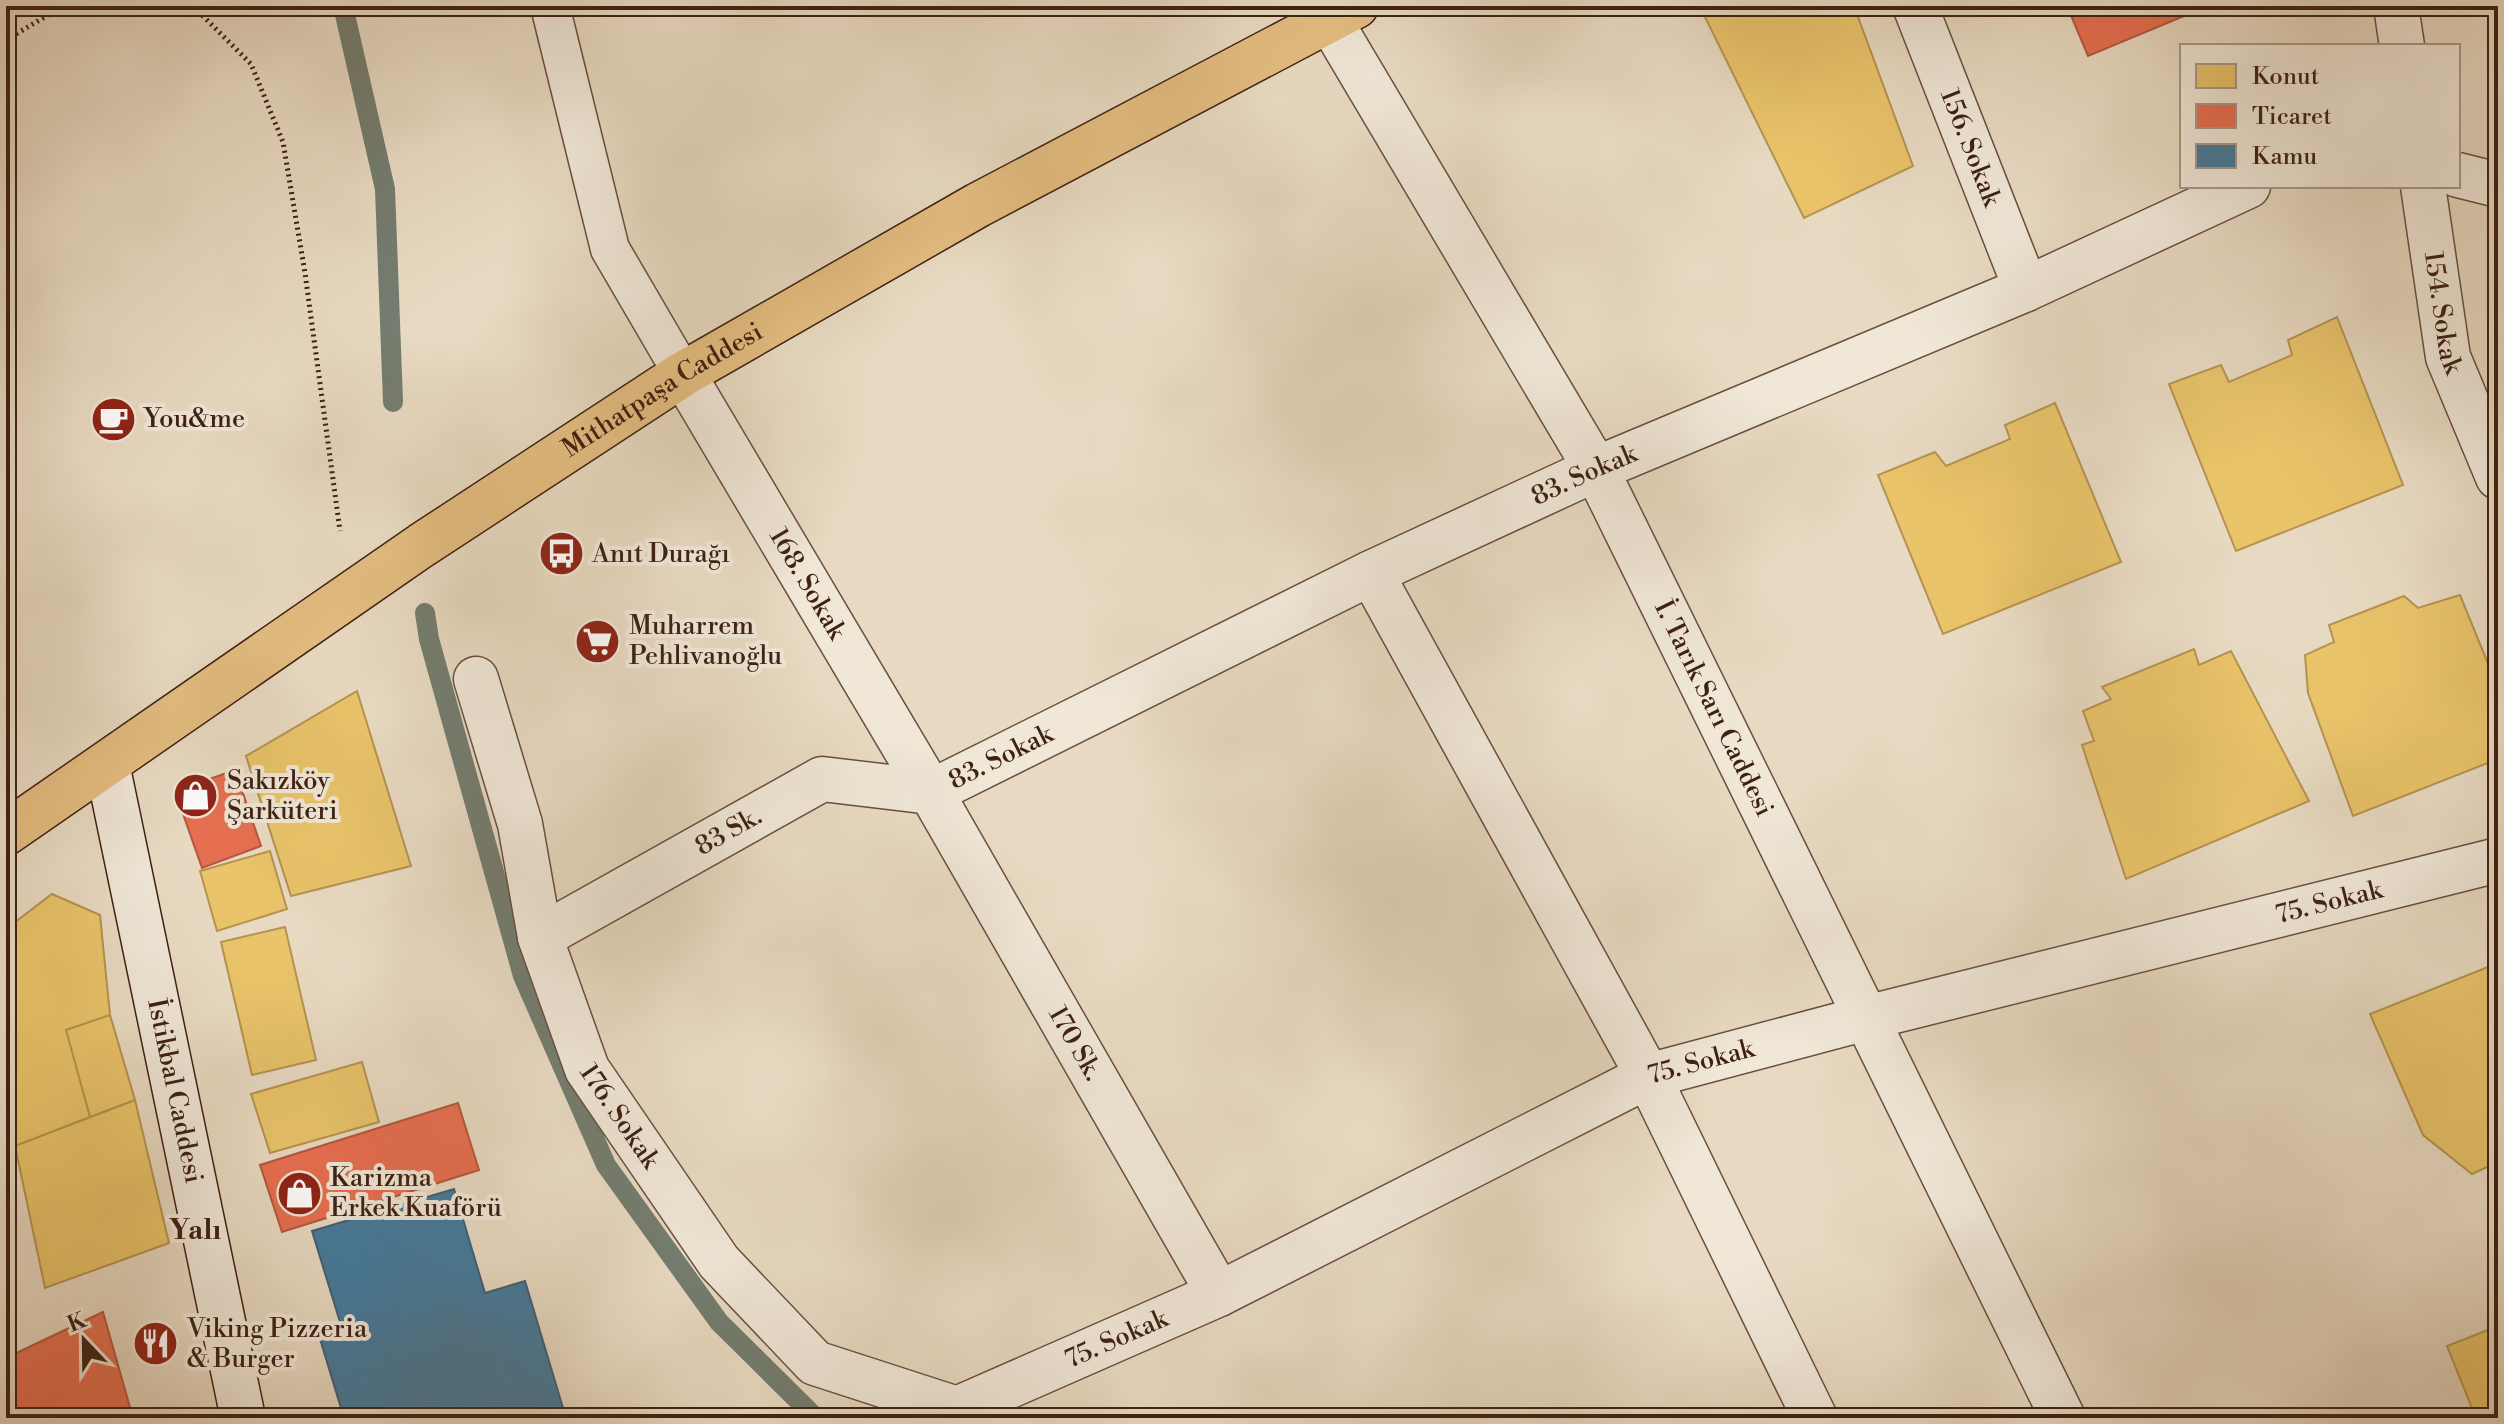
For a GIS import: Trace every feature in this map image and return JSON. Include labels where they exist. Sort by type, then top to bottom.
[{"type":"main road","name":"Mithatpaşa Caddesi","points":[[6,833],[350,596],[683,374],[978,205],[1343,13]]},
{"type":"street","name":"156. Sokak","points":[[1915,6],[2026,289]]},
{"type":"street","points":[[2396,6],[2402,44]]},
{"type":"street","name":"İ. Tarık Sarı Caddesi","points":[[1343,13],[1596,469],[2063,1418]]},
{"type":"street","points":[[2460,176],[2498,185]]},
{"type":"street","name":"83. Sokak","points":[[931,792],[1371,573],[1596,469],[2026,289],[2244,188]]},
{"type":"street","name":"154. Sokak","points":[[2423,188],[2448,357],[2498,477]]},
{"type":"street","name":"168. Sokak","points":[[683,374],[931,792]]},
{"type":"street","points":[[1371,573],[1648,1076],[1815,1418]]},
{"type":"street","name":"176. Sokak","points":[[476,679],[520,824],[540,937],[587,1069],[719,1262],[815,1363],[962,1414]]},
{"type":"street","name":"İstikbal Caddesi","points":[[107,764],[243,1418]]},
{"type":"street","name":"83 Sk.","points":[[540,937],[822,779],[931,792]]},
{"type":"street","name":"170 Sk.","points":[[931,792],[1219,1294]]},
{"type":"street","name":"75. Sokak","points":[[962,1414],[1219,1294],[1648,1076],[1866,1018],[2498,860]]},
{"type":"lane","points":[[550,6],[610,249],[683,374]]},
{"type":"path","points":[[6,40],[63,6]]},
{"type":"path","points":[[187,6],[202,15],[251,64],[283,142],[305,273],[350,596]]},
{"type":"building: Konut","points":[[1706,6],[1854,6],[1913,166],[1804,218],[1702,11]]},
{"type":"building: Konut","points":[[2485,6],[2498,6],[2498,37]]},
{"type":"building: Konut","points":[[2337,317],[2403,485],[2236,551],[2169,384],[2221,365],[2229,382],[2292,355],[2288,340]]},
{"type":"building: Konut","points":[[2055,403],[2121,562],[1943,634],[1878,475],[1935,452],[1946,466],[2010,439],[2005,425]]},
{"type":"building: Konut","points":[[2460,595],[2498,688],[2498,759],[2353,816],[2308,693],[2305,655],[2334,642],[2329,625],[2404,596],[2418,608]]},
{"type":"building: Konut","points":[[2194,649],[2199,665],[2231,651],[2309,801],[2126,879],[2082,745],[2094,741],[2083,711],[2111,699],[2102,687]]},
{"type":"building: Konut","points":[[357,691],[411,866],[291,896],[246,756]]},
{"type":"building: Konut","points":[[270,851],[287,909],[217,931],[200,871]]},
{"type":"building: Konut","points":[[52,894],[100,915],[110,1015],[66,1030],[90,1117],[15,1146],[9,1124],[6,1125],[6,929]]},
{"type":"building: Konut","points":[[285,927],[316,1060],[252,1075],[221,942]]},
{"type":"building: Konut","points":[[2498,963],[2498,1162],[2472,1174],[2423,1135],[2370,1014]]},
{"type":"building: Konut","points":[[110,1015],[135,1100],[90,1117],[66,1030]]},
{"type":"building: Konut","points":[[362,1062],[379,1122],[270,1153],[251,1094]]},
{"type":"building: Konut","points":[[135,1100],[169,1243],[45,1288],[15,1146]]},
{"type":"building: Konut","points":[[2498,1326],[2498,1418],[2476,1418],[2447,1346]]},
{"type":"building: Ticaret","points":[[2067,6],[2208,6],[2088,56]]},
{"type":"building: Ticaret","points":[[235,770],[261,846],[202,868],[175,791]]},
{"type":"building: Ticaret","points":[[458,1103],[479,1170],[282,1232],[260,1165]]},
{"type":"building: Ticaret","points":[[103,1312],[133,1418],[6,1418],[6,1358]]},
{"type":"building: Kamu","points":[[454,1189],[485,1293],[525,1281],[566,1418],[344,1418],[317,1329],[340,1322],[312,1231]]},
{"type":"waterway","points":[[343,6],[385,189],[393,402]]},
{"type":"waterway","points":[[425,613],[429,639],[523,976],[606,1165],[719,1322],[816,1418]]},
{"type":"place","name":"You&me","points":[[113,419]]},
{"type":"place","name":"Anıt Durağı","points":[[561,554]]},
{"type":"place","name":"Muharrem Pehlivanoğlu","points":[[598,641]]},
{"type":"place","name":"Sakızköy Şarküteri","points":[[196,796]]},
{"type":"place","name":"Karizma Erkek Kuaförü","points":[[299,1193]]},
{"type":"place","name":"Viking Pizzeria & Burger","points":[[156,1344]]},
{"type":"district","name":"Yalı","points":[[195,1230]]}]
